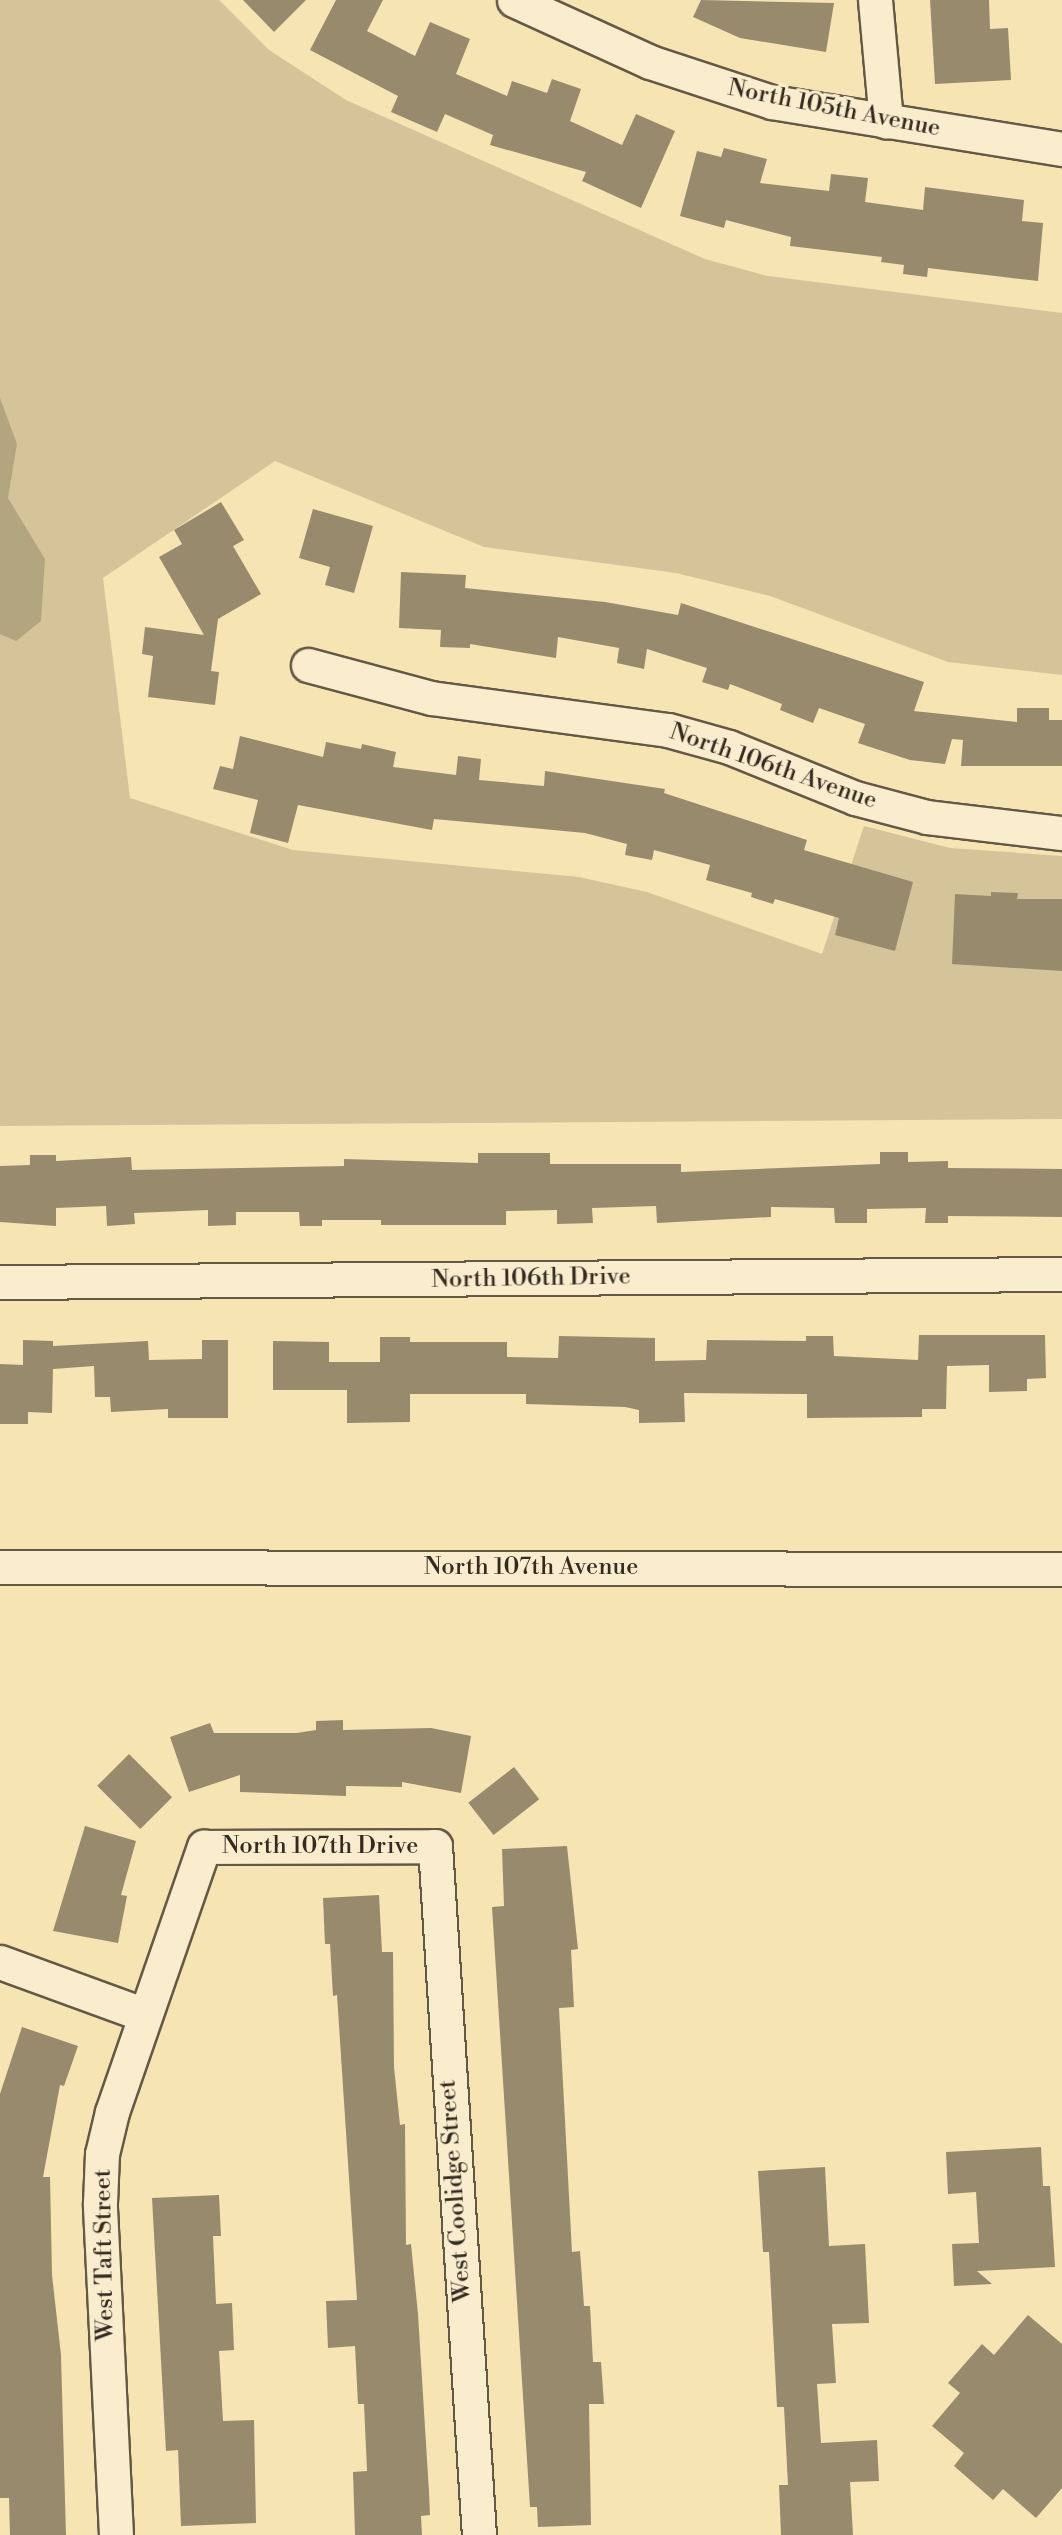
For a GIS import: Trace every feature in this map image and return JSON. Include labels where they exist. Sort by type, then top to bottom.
[{"type":"street","name":"North 105th Avenue","points":[[514,0],[700,81],[772,102],[1062,149]]},
{"type":"street","points":[[875,0],[886,122]]},
{"type":"street","name":"North 106th Avenue","points":[[308,665],[431,698],[668,730],[729,747],[855,798],[916,814],[1062,833]]},
{"type":"street","name":"North 106th Drive","points":[[0,1282],[1062,1274]]},
{"type":"street","name":"North 107th Avenue","points":[[0,1567],[1062,1569]]},
{"type":"street","name":"North 107th Drive","points":[[204,1847],[435,1846]]},
{"type":"street","name":"West Coolidge Street","points":[[435,1846],[479,2535]]},
{"type":"street","name":"West Taft Street","points":[[116,2535],[102,2164],[112,2112],[204,1847]]},
{"type":"street","points":[[0,1962],[145,2015]]},
{"type":"shaded area","points":[[0,0],[219,0],[269,50],[346,100],[705,259],[768,276],[1062,313],[1062,675],[948,662],[770,596],[676,573],[484,547],[275,461],[103,578],[130,798],[293,850],[579,877],[647,892],[822,954],[864,826],[950,848],[1062,856],[1062,1119],[0,1126]]},
{"type":"shaded area","points":[[0,398],[17,444],[8,498],[45,559],[41,621],[16,641],[0,634]]},
{"type":"building","points":[[243,0],[306,0],[274,32]]},
{"type":"building","points":[[336,0],[383,0],[367,31],[415,56],[430,22],[470,39],[456,74],[507,96],[512,81],[547,93],[552,79],[581,89],[570,121],[622,145],[636,114],[675,131],[641,208],[582,181],[586,172],[490,145],[493,135],[445,114],[437,132],[391,112],[398,96],[310,50]]},
{"type":"building","points":[[701,0],[834,3],[826,52],[740,38],[693,17]]},
{"type":"building","points":[[930,0],[989,0],[990,29],[1008,28],[1011,80],[935,84]]},
{"type":"building","points":[[724,148],[767,159],[760,183],[829,191],[831,174],[868,178],[865,202],[923,210],[925,187],[1024,200],[1022,221],[1043,223],[1038,281],[928,268],[927,277],[903,274],[904,265],[881,262],[882,257],[790,246],[791,237],[726,220],[724,228],[680,216],[697,151],[721,157]]},
{"type":"building","points":[[221,502],[244,540],[233,546],[261,594],[218,619],[211,671],[219,672],[215,705],[148,697],[153,656],[142,654],[145,627],[204,635],[159,557],[182,544],[174,530]]},
{"type":"building","points":[[313,509],[373,526],[354,593],[325,585],[330,567],[299,558]]},
{"type":"building","points":[[401,572],[466,575],[465,588],[605,602],[678,615],[681,603],[924,682],[914,711],[1017,722],[1017,708],[1049,708],[1049,720],[1062,720],[1062,766],[961,766],[963,740],[952,739],[945,764],[910,760],[858,743],[865,724],[819,708],[813,723],[780,710],[782,704],[730,684],[728,690],[702,682],[707,668],[647,649],[644,669],[617,663],[619,648],[558,637],[556,658],[470,644],[470,648],[440,647],[441,630],[399,628]]},
{"type":"building","points":[[240,736],[323,757],[326,742],[361,749],[362,744],[396,752],[393,767],[456,775],[458,756],[481,759],[479,780],[544,786],[545,771],[665,789],[664,793],[807,840],[804,850],[913,882],[895,951],[835,935],[839,918],[775,899],[773,904],[751,897],[752,893],[706,880],[710,865],[654,850],[652,860],[625,855],[627,844],[585,833],[434,819],[432,830],[298,805],[288,843],[250,833],[258,800],[213,789],[220,766],[233,769]]},
{"type":"building","points":[[991,892],[1018,893],[1017,899],[1062,899],[1062,971],[952,964],[955,894],[991,896]]},
{"type":"building","points":[[880,1152],[908,1152],[908,1162],[948,1161],[948,1168],[1062,1169],[1062,1217],[948,1216],[948,1223],[925,1223],[926,1208],[867,1209],[867,1223],[835,1223],[834,1208],[771,1207],[771,1217],[657,1223],[656,1206],[592,1208],[593,1223],[557,1224],[557,1210],[506,1211],[506,1225],[381,1225],[381,1220],[322,1220],[322,1226],[300,1226],[299,1212],[236,1212],[236,1225],[208,1226],[208,1210],[134,1213],[135,1224],[107,1226],[106,1206],[56,1208],[56,1226],[0,1222],[0,1166],[30,1165],[30,1155],[56,1155],[56,1161],[131,1157],[132,1170],[344,1166],[344,1159],[478,1163],[478,1153],[550,1153],[550,1164],[681,1164],[681,1172],[880,1164]]},
{"type":"building","points":[[919,1335],[1045,1335],[1046,1378],[1027,1379],[1027,1391],[989,1392],[989,1365],[947,1366],[946,1409],[922,1409],[922,1417],[807,1418],[807,1394],[684,1393],[685,1422],[639,1423],[639,1410],[625,1407],[526,1404],[526,1394],[410,1394],[410,1422],[347,1423],[347,1390],[273,1390],[273,1341],[329,1342],[329,1362],[380,1362],[380,1337],[410,1337],[410,1342],[507,1342],[507,1357],[558,1358],[559,1336],[655,1338],[655,1361],[706,1360],[707,1340],[806,1341],[806,1336],[833,1336],[834,1356],[918,1360]]},
{"type":"building","points":[[23,1340],[53,1341],[53,1346],[148,1341],[149,1360],[202,1359],[202,1340],[228,1340],[228,1418],[168,1418],[168,1409],[111,1412],[110,1397],[95,1397],[94,1366],[53,1369],[52,1413],[28,1412],[28,1424],[0,1424],[0,1364],[23,1365]]},
{"type":"building","points":[[343,1720],[343,1730],[431,1728],[471,1736],[461,1793],[402,1782],[402,1787],[346,1786],[346,1796],[240,1792],[240,1775],[189,1792],[170,1737],[210,1723],[214,1733],[297,1733],[316,1730],[316,1721]]},
{"type":"building","points":[[129,1754],[172,1797],[140,1829],[97,1786]]},
{"type":"building","points":[[514,1767],[539,1799],[494,1835],[468,1803]]},
{"type":"building","points":[[85,1826],[136,1841],[121,1895],[127,1896],[118,1943],[53,1931]]},
{"type":"building","points":[[567,1846],[578,1949],[571,1950],[574,2007],[559,2008],[572,2252],[580,2251],[584,2306],[590,2306],[593,2362],[601,2362],[604,2404],[589,2404],[591,2525],[538,2527],[537,2507],[530,2507],[492,1907],[504,1906],[502,1849]]},
{"type":"building","points":[[379,1895],[382,1952],[393,1952],[394,2067],[400,2125],[405,2124],[406,2245],[411,2244],[418,2314],[430,2515],[421,2516],[422,2535],[355,2535],[353,2472],[367,2471],[364,2404],[358,2404],[355,2346],[328,2348],[326,2301],[357,2300],[337,1995],[333,1996],[330,1944],[325,1944],[323,1898]]},
{"type":"building","points":[[22,2027],[78,2046],[64,2086],[60,2085],[43,2177],[50,2177],[52,2275],[61,2355],[66,2535],[10,2535],[9,2498],[0,2498],[0,2094]]},
{"type":"building","points":[[1041,2147],[1043,2186],[1050,2186],[1055,2267],[977,2271],[992,2284],[954,2286],[952,2244],[979,2243],[976,2192],[948,2194],[946,2152]]},
{"type":"building","points":[[825,2167],[829,2246],[865,2244],[869,2323],[832,2324],[836,2383],[817,2384],[821,2443],[877,2440],[879,2481],[850,2482],[853,2535],[781,2535],[779,2485],[788,2485],[784,2407],[777,2407],[769,2252],[763,2252],[758,2171]]},
{"type":"building","points":[[219,2195],[221,2236],[213,2236],[216,2304],[232,2303],[234,2350],[219,2351],[223,2421],[254,2420],[256,2523],[181,2526],[178,2450],[166,2451],[152,2198]]},
{"type":"building","points":[[1028,2315],[1062,2344],[1062,2488],[1036,2518],[1003,2489],[993,2500],[954,2466],[964,2453],[932,2426],[960,2393],[948,2383],[982,2344],[994,2355]]}]
